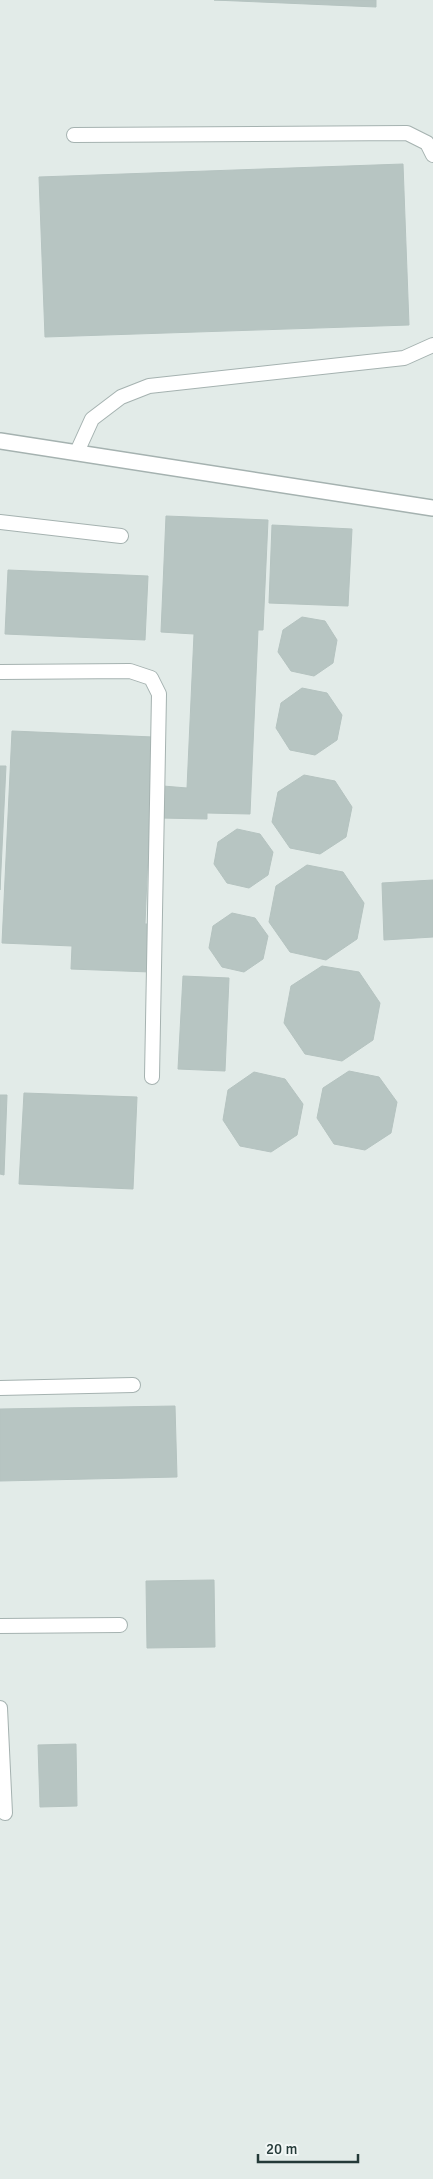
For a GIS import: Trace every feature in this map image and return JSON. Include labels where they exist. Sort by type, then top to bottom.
[{"type":"street","points":[[0,441],[433,508]]},
{"type":"lane","points":[[74,135],[407,133],[426,143],[433,155]]},
{"type":"lane","points":[[77,452],[92,419],[121,397],[149,386],[404,358],[433,345]]},
{"type":"lane","points":[[0,522],[121,536]]},
{"type":"lane","points":[[0,672],[130,670],[151,678],[159,694],[152,1077]]},
{"type":"lane","points":[[0,1388],[133,1386]]},
{"type":"lane","points":[[0,1626],[120,1625]]},
{"type":"lane","points":[[0,1708],[5,1813]]},
{"type":"building","points":[[214,0],[376,0],[376,7]]},
{"type":"building","points":[[403,164],[409,325],[45,337],[39,177]]},
{"type":"building","points":[[166,516],[268,520],[263,630],[258,630],[250,814],[207,813],[207,819],[161,818],[163,786],[187,788],[194,634],[161,632]]},
{"type":"building","points":[[272,525],[352,529],[348,606],[269,603]]},
{"type":"building","points":[[8,570],[148,576],[145,640],[5,634]]},
{"type":"building","points":[[302,617],[325,621],[337,640],[333,663],[314,676],[291,671],[278,652],[283,630]]},
{"type":"building","points":[[302,688],[327,693],[342,715],[337,740],[315,755],[290,750],[276,728],[281,703]]},
{"type":"building","points":[[12,731],[153,737],[145,924],[152,924],[150,972],[71,969],[72,946],[2,943]]},
{"type":"building","points":[[0,766],[6,766],[0,890]]},
{"type":"building","points":[[304,775],[335,781],[352,807],[346,837],[320,854],[290,848],[272,822],[278,792]]},
{"type":"building","points":[[237,829],[260,834],[273,852],[268,875],[249,888],[227,883],[214,864],[218,842]]},
{"type":"building","points":[[307,865],[343,872],[364,903],[357,939],[326,960],[290,952],[269,922],[276,886]]},
{"type":"building","points":[[433,880],[433,937],[384,940],[382,883]]},
{"type":"building","points":[[232,913],[255,918],[268,936],[263,959],[244,972],[222,967],[209,948],[213,926]]},
{"type":"building","points":[[322,966],[359,972],[380,1003],[373,1040],[342,1061],[305,1054],[284,1023],[291,986]]},
{"type":"building","points":[[183,976],[229,978],[225,1071],[178,1069]]},
{"type":"building","points":[[349,1071],[379,1077],[397,1102],[391,1133],[365,1150],[334,1144],[317,1118],[323,1088]]},
{"type":"building","points":[[254,1072],[285,1079],[303,1104],[297,1135],[271,1152],[240,1146],[223,1120],[228,1090]]},
{"type":"building","points":[[24,1093],[137,1097],[133,1189],[19,1184]]},
{"type":"building","points":[[0,1095],[7,1095],[4,1175],[0,1174]]},
{"type":"building","points":[[175,1406],[177,1477],[0,1481],[0,1409]]},
{"type":"building","points":[[214,1580],[215,1647],[147,1648],[146,1581]]},
{"type":"building","points":[[76,1744],[77,1806],[40,1807],[38,1745]]}]
